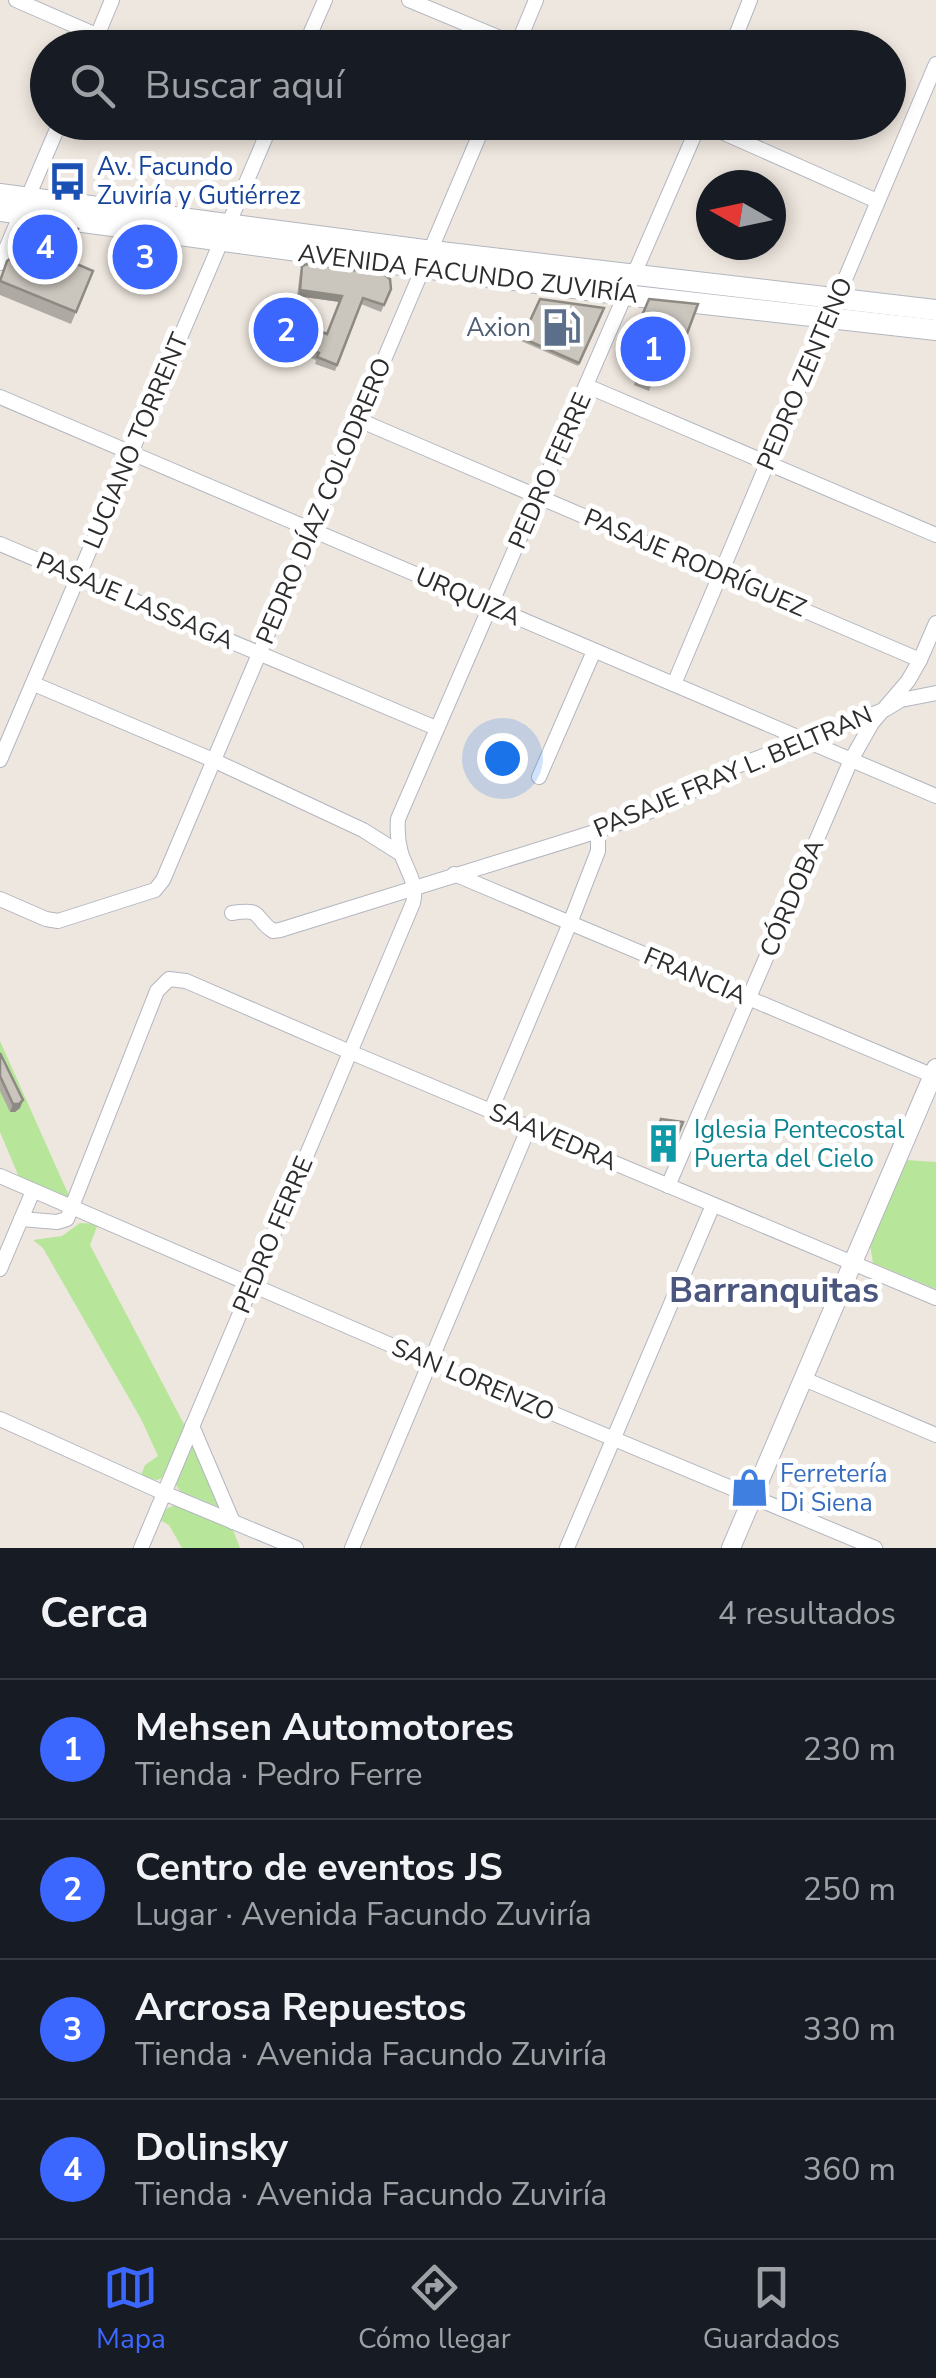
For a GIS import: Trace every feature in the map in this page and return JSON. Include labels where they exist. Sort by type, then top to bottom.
[{"type":"main road","name":"AVENIDA FACUNDO ZUVIRÍA","points":[[0,194],[16,208],[832,309],[936,330]]},
{"type":"main road","name":"AVENIDA FACUNDO ZUVIRÍA","points":[[832,309],[936,310]]},
{"type":"street","points":[[16,0],[74,30]]},
{"type":"street","points":[[100,30],[112,0]]},
{"type":"street","points":[[312,30],[325,0]]},
{"type":"street","points":[[409,0],[479,30]]},
{"type":"street","points":[[525,30],[536,0]]},
{"type":"street","points":[[738,30],[750,0]]},
{"type":"street","name":"PEDRO ZENTENO","points":[[906,132],[936,64]]},
{"type":"street","points":[[0,262],[16,208],[51,140]]},
{"type":"street","name":"LUCIANO TORRENT","points":[[0,760],[264,140]]},
{"type":"street","name":"PEDRO DÍAZ COLODRERO","points":[[0,899],[58,921],[155,890],[164,880],[478,140]]},
{"type":"street","name":"PEDRO FERRE","points":[[141,1548],[413,903],[415,888],[397,835],[398,819],[693,140]]},
{"type":"street","points":[[738,140],[876,201]]},
{"type":"street","name":"PEDRO ZENTENO","points":[[674,684],[903,140]]},
{"type":"street","points":[[587,386],[936,535]]},
{"type":"street","name":"URQUIZA","points":[[0,396],[936,796]]},
{"type":"street","name":"PASAJE RODRÍGUEZ","points":[[359,420],[920,660]]},
{"type":"street","name":"PASAJE LASSAGA","points":[[0,544],[436,728]]},
{"type":"street","name":"CÓRDOBA","points":[[668,1186],[851,760],[872,723],[908,681],[936,623]]},
{"type":"street","points":[[540,777],[594,650]]},
{"type":"street","points":[[34,684],[214,760],[363,830],[402,854]]},
{"type":"street","name":"PASAJE FRAY L. BELTRAN","points":[[232,912],[257,913],[273,931],[415,888],[598,831],[672,803],[729,768],[902,700],[936,693]]},
{"type":"street","points":[[363,830],[398,819]]},
{"type":"street","points":[[491,1110],[598,851],[598,831]]},
{"type":"street","name":"FRANCIA","points":[[454,874],[935,1074]]},
{"type":"street","name":"SAAVEDRA","points":[[73,1208],[158,991],[170,979],[186,980],[936,1298]]},
{"type":"street","points":[[731,1548],[935,1074]]},
{"type":"street","points":[[352,1548],[529,1127]]},
{"type":"street","name":"SAN LORENZO","points":[[0,1176],[430,1362],[876,1548]]},
{"type":"street","points":[[0,1268],[33,1191]]},
{"type":"street","points":[[567,1548],[713,1205]]},
{"type":"street","points":[[21,1219],[57,1222],[67,1218],[73,1208]]},
{"type":"street","points":[[804,1379],[936,1435]]},
{"type":"street","points":[[0,1419],[296,1548]]},
{"type":"street","points":[[192,1426],[233,1522]]},
{"type":"green space","points":[[0,1041],[70,1198],[19,1177],[0,1132]]},
{"type":"green space","points":[[906,1160],[936,1162],[936,1289],[873,1263],[870,1245]]},
{"type":"green space","points":[[80,1223],[98,1224],[90,1245],[186,1428],[166,1474],[160,1479],[141,1475],[145,1465],[158,1456],[141,1419],[43,1248],[33,1240],[62,1236]]},
{"type":"green space","points":[[193,1442],[221,1508],[180,1491],[176,1485]]},
{"type":"green space","points":[[177,1504],[233,1530],[240,1548],[182,1548],[169,1525],[160,1520],[164,1510]]},
{"type":"building","points":[[33,220],[78,229],[65,259],[93,271],[76,312],[0,281],[7,261],[14,256],[28,223]]},
{"type":"building","points":[[302,266],[384,274],[390,279],[391,289],[384,305],[363,298],[337,365],[271,333],[278,314],[327,334],[342,296],[300,290]]},
{"type":"building","name":"Axion","points":[[540,299],[604,308],[579,363],[522,338]]},
{"type":"building","points":[[649,299],[698,304],[685,339],[670,335],[653,378],[639,372],[651,339],[635,332]]},
{"type":"building","points":[[0,1053],[23,1100],[19,1104],[13,1104],[0,1076]]},
{"type":"building","points":[[661,1119],[683,1122],[675,1142],[666,1145],[654,1140]]},
{"type":"place","name":"Av. Facundo Zuviría y Gutiérrez","points":[[67,181]]},
{"type":"place","name":"Dolinsky","points":[[45,247]]},
{"type":"place","name":"Arcrosa Repuestos","points":[[145,257]]},
{"type":"place","name":"Axion","points":[[561,328]]},
{"type":"place","name":"Centro de eventos JS","points":[[286,330]]},
{"type":"place","name":"Mehsen Automotores","points":[[653,349]]},
{"type":"place","name":"Iglesia Pentecostal Puerta del Cielo","points":[[664,1144]]},
{"type":"place","name":"Ferretería Di Siena","points":[[750,1488]]},
{"type":"district","name":"Barranquitas","points":[[774,1290]]}]
